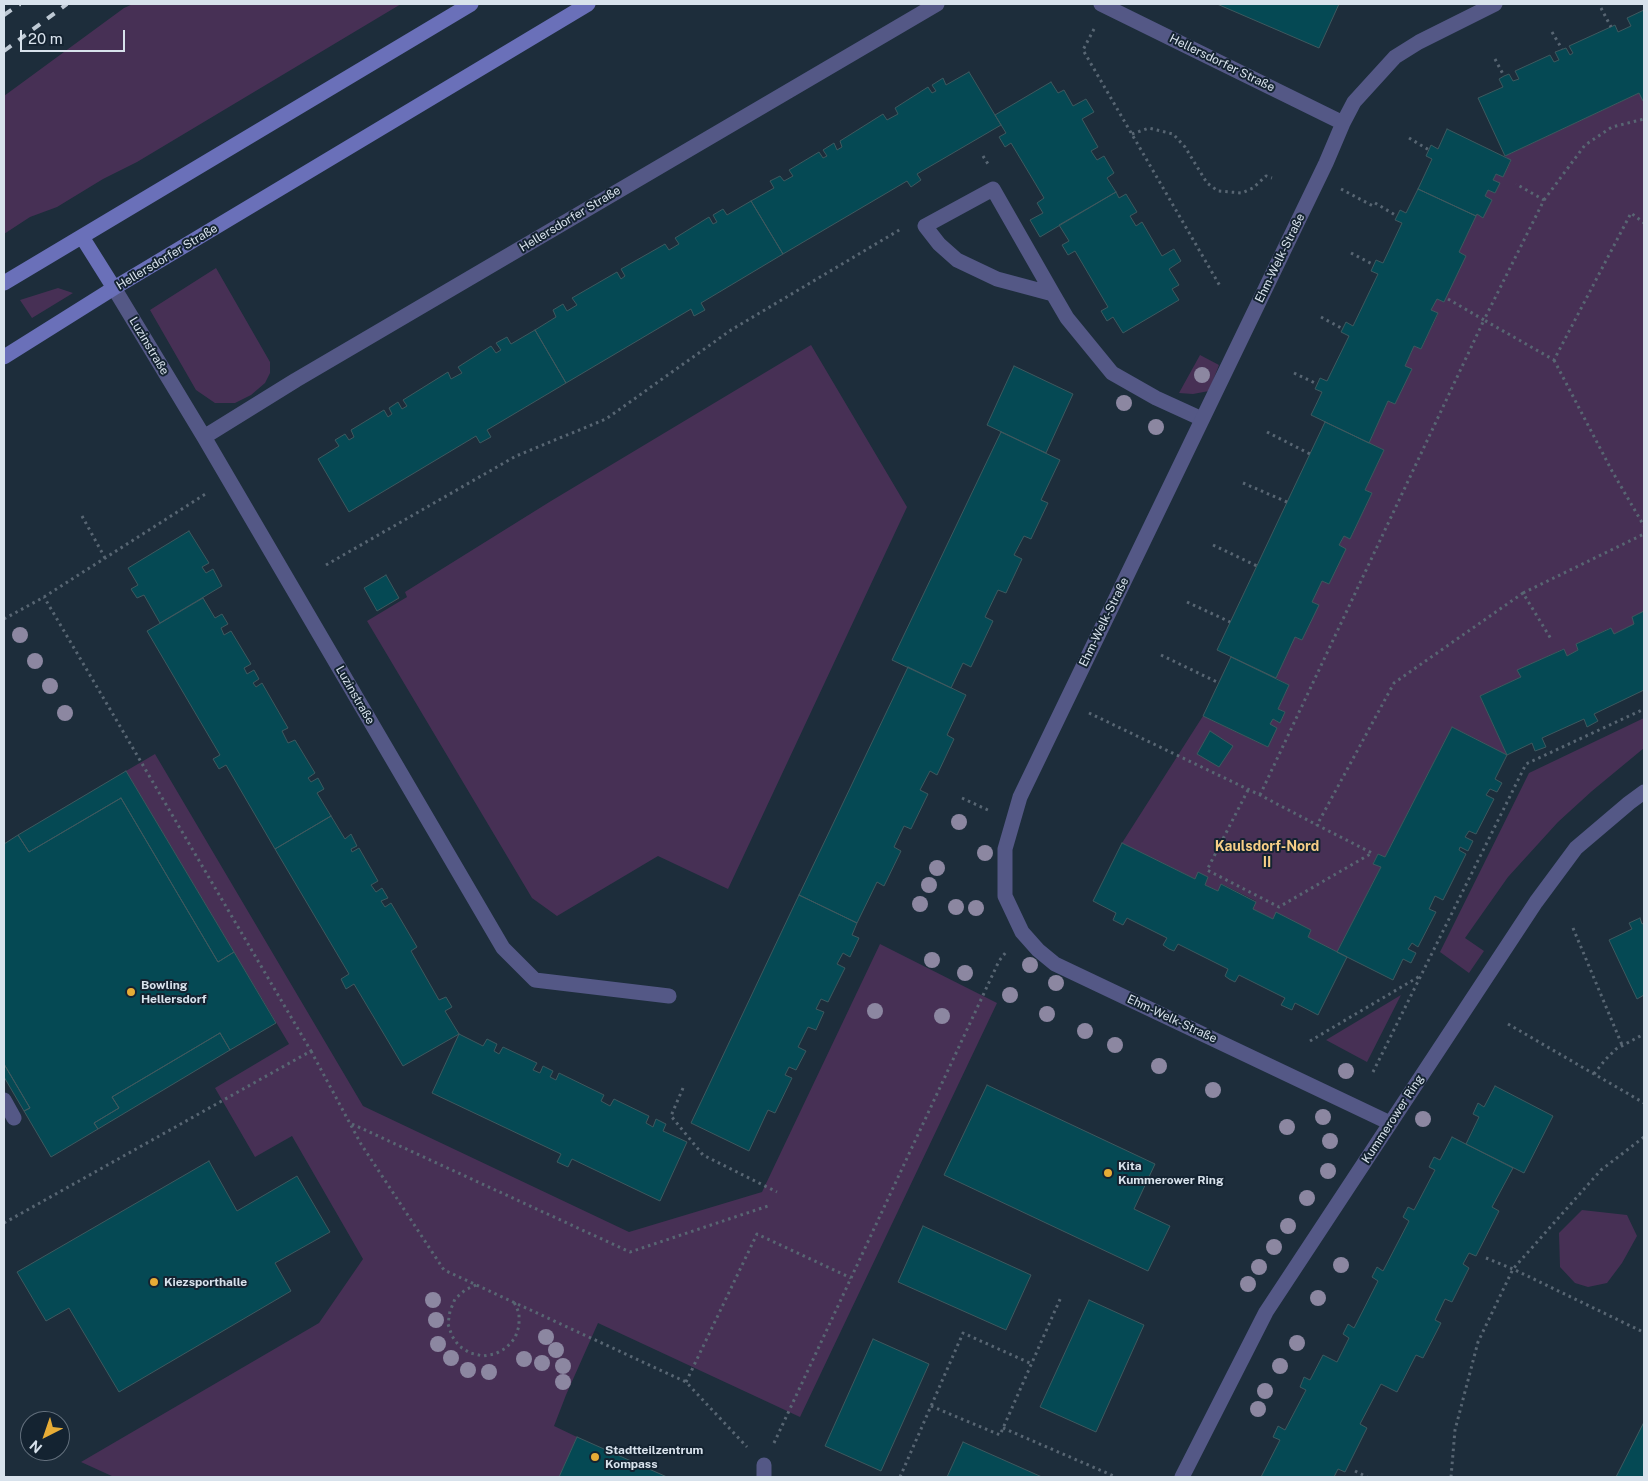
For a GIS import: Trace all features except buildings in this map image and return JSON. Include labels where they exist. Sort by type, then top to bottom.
[{"type":"main road","points":[[4,283],[471,4]]},
{"type":"main road","name":"Hellersdorfer Straße","points":[[4,357],[114,288],[588,4]]},
{"type":"main road","points":[[82,237],[114,288]]},
{"type":"street","name":"Hellersdorfer Straße","points":[[204,437],[296,380],[937,4]]},
{"type":"street","name":"Hellersdorfer Straße","points":[[1101,4],[1343,123]]},
{"type":"street","name":"Ehm-Welk-Straße","points":[[1390,1123],[1055,964],[1038,950],[1022,932],[1005,896],[1005,849],[1020,797],[1354,102],[1395,57],[1419,42],[1495,4]]},
{"type":"street","points":[[1053,294],[997,279],[958,260],[939,244],[925,226],[993,189],[1067,318],[1112,373],[1156,398],[1202,419]]},
{"type":"street","name":"Luzinstraße","points":[[114,288],[228,477],[503,948],[535,980],[669,996]]},
{"type":"street","name":"Kummerower Ring","points":[[1182,1477],[1266,1312],[1536,902],[1576,848],[1644,792]]},
{"type":"street","points":[[4,1100],[14,1118]]},
{"type":"path","points":[[1600,8],[1611,27]]},
{"type":"path","points":[[1552,32],[1562,49]]},
{"type":"path","points":[[1083,50],[1220,286]]},
{"type":"path","points":[[1495,59],[1504,76]]},
{"type":"path","points":[[1260,795],[1484,320],[1544,200],[1585,145],[1612,127],[1644,119]]},
{"type":"path","points":[[1132,134],[1149,128],[1173,134],[1185,147],[1207,183],[1218,191],[1242,193],[1253,188],[1266,176],[1272,178]]},
{"type":"path","points":[[1409,138],[1429,150]]},
{"type":"path","points":[[1319,178],[1397,216]]},
{"type":"path","points":[[1516,184],[1544,200]]},
{"type":"path","points":[[1554,360],[1631,213],[1644,223]]},
{"type":"path","points":[[326,566],[516,456],[606,420],[731,330],[901,229],[904,234]]},
{"type":"path","points":[[1351,253],[1374,265]]},
{"type":"path","points":[[1448,299],[1554,360],[1644,526]]},
{"type":"path","points":[[1321,317],[1343,329]]},
{"type":"path","points":[[1294,373],[1318,384]]},
{"type":"path","points":[[1267,432],[1310,454]]},
{"type":"path","points":[[4,619],[44,597],[198,500],[228,477]]},
{"type":"path","points":[[1243,482],[1287,502]]},
{"type":"path","points":[[82,516],[105,558]]},
{"type":"path","points":[[1317,825],[1394,683],[1523,593],[1644,534]]},
{"type":"path","points":[[1213,545],[1257,566]]},
{"type":"path","points":[[1523,593],[1551,639]]},
{"type":"path","points":[[44,597],[312,1051],[361,1144],[444,1270],[686,1382],[764,1471],[851,1278],[999,961],[1022,932]]},
{"type":"path","points":[[1187,602],[1230,622]]},
{"type":"path","points":[[1161,655],[1218,683]]},
{"type":"path","points":[[1066,701],[1260,795],[1372,853],[1279,907],[1208,870],[1248,790]]},
{"type":"path","points":[[1373,1072],[1526,764],[1644,709]]},
{"type":"path","points":[[962,798],[982,807]]},
{"type":"path","points":[[1573,928],[1622,1045]]},
{"type":"path","points":[[1310,1041],[1420,976]]},
{"type":"path","points":[[1508,1024],[1644,1103]]},
{"type":"path","points":[[1594,1074],[1605,1060],[1622,1045],[1644,1034]]},
{"type":"path","points":[[4,1223],[312,1051]]},
{"type":"path","points":[[683,1088],[670,1116],[703,1155],[777,1192]]},
{"type":"path","points":[[351,1124],[630,1252],[771,1205]]},
{"type":"path","points":[[1450,1477],[1456,1430],[1478,1342],[1513,1269],[1601,1170],[1644,1137]]},
{"type":"path","points":[[686,1382],[757,1234],[851,1278]]},
{"type":"path","points":[[1486,1258],[1513,1269],[1641,1331]]},
{"type":"path","points":[[477,1285],[465,1290],[455,1299],[450,1311],[448,1324],[452,1336],[459,1346],[470,1353],[483,1356],[495,1354],[506,1348],[515,1338],[519,1326],[518,1313],[514,1301]]},
{"type":"path","points":[[931,1406],[1000,1435],[1061,1297]]},
{"type":"path","points":[[900,1477],[963,1333],[1032,1364]]},
{"type":"path","points":[[1003,1428],[1116,1477]]},
{"type":"path","points":[[1355,1471],[1367,1477]]},
{"type":"shaded area","points":[[133,4],[401,4],[137,162],[103,179],[57,207],[30,217],[4,234],[4,96],[124,8]]},
{"type":"shaded area","points":[[1639,93],[1644,100],[1644,611],[1632,617],[1634,624],[1614,634],[1610,628],[1576,644],[1578,650],[1567,656],[1563,649],[1518,670],[1521,677],[1480,696],[1507,755],[1452,727],[1385,857],[1378,854],[1373,863],[1381,867],[1337,952],[1308,937],[1311,930],[1276,913],[1273,919],[1253,909],[1256,901],[1222,884],[1218,891],[1205,885],[1208,877],[1198,873],[1195,879],[1122,843],[1203,716],[1268,747],[1270,724],[1273,719],[1280,723],[1285,712],[1278,709],[1289,685],[1276,678],[1295,637],[1302,640],[1318,606],[1312,602],[1322,581],[1329,584],[1345,549],[1339,545],[1344,536],[1350,539],[1372,493],[1365,490],[1384,450],[1369,443],[1388,401],[1395,404],[1411,370],[1405,366],[1414,346],[1421,349],[1438,314],[1431,310],[1477,214],[1483,217],[1492,200],[1485,196],[1488,190],[1495,193],[1499,184],[1493,180],[1496,174],[1503,177],[1511,161],[1505,156]]},
{"type":"shaded area","points":[[216,268],[270,362],[270,373],[265,383],[251,395],[235,403],[215,403],[196,390],[150,310]]},
{"type":"shaded area","points":[[58,288],[73,293],[32,318],[20,300]]},
{"type":"shaded area","points":[[811,345],[907,507],[728,889],[658,856],[557,916],[532,898],[367,621],[407,597],[405,592],[551,501]]},
{"type":"shaded area","points":[[1200,355],[1219,365],[1209,391],[1193,394],[1179,393]]},
{"type":"shaded area","points":[[1644,718],[1644,748],[1558,822],[1508,877],[1465,938],[1484,951],[1469,973],[1440,952],[1529,773]]},
{"type":"shaded area","points":[[155,754],[363,1106],[629,1232],[762,1192],[880,944],[997,1003],[800,1417],[598,1323],[554,1426],[577,1437],[559,1477],[114,1477],[81,1462],[319,1323],[363,1259],[292,1136],[255,1157],[215,1088],[289,1044],[126,771]]},
{"type":"shaded area","points":[[1401,995],[1367,1062],[1326,1040]]},
{"type":"shaded area","points":[[1582,1210],[1627,1215],[1637,1236],[1622,1263],[1607,1283],[1588,1287],[1575,1283],[1560,1267],[1559,1233]]},
{"type":"railway","points":[[4,15],[20,4]]},
{"type":"railway","points":[[4,51],[67,4]]},
{"type":"place","name":"Bowling Hellersdorf","points":[[131,992]]},
{"type":"place","name":"Kita Kummerower Ring","points":[[1108,1173]]},
{"type":"place","name":"Kiezsporthalle","points":[[154,1282]]},
{"type":"place","name":"Stadtteilzentrum Kompass","points":[[595,1457]]},
{"type":"district","name":"Kaulsdorf-Nord II","points":[[1267,856]]}]
